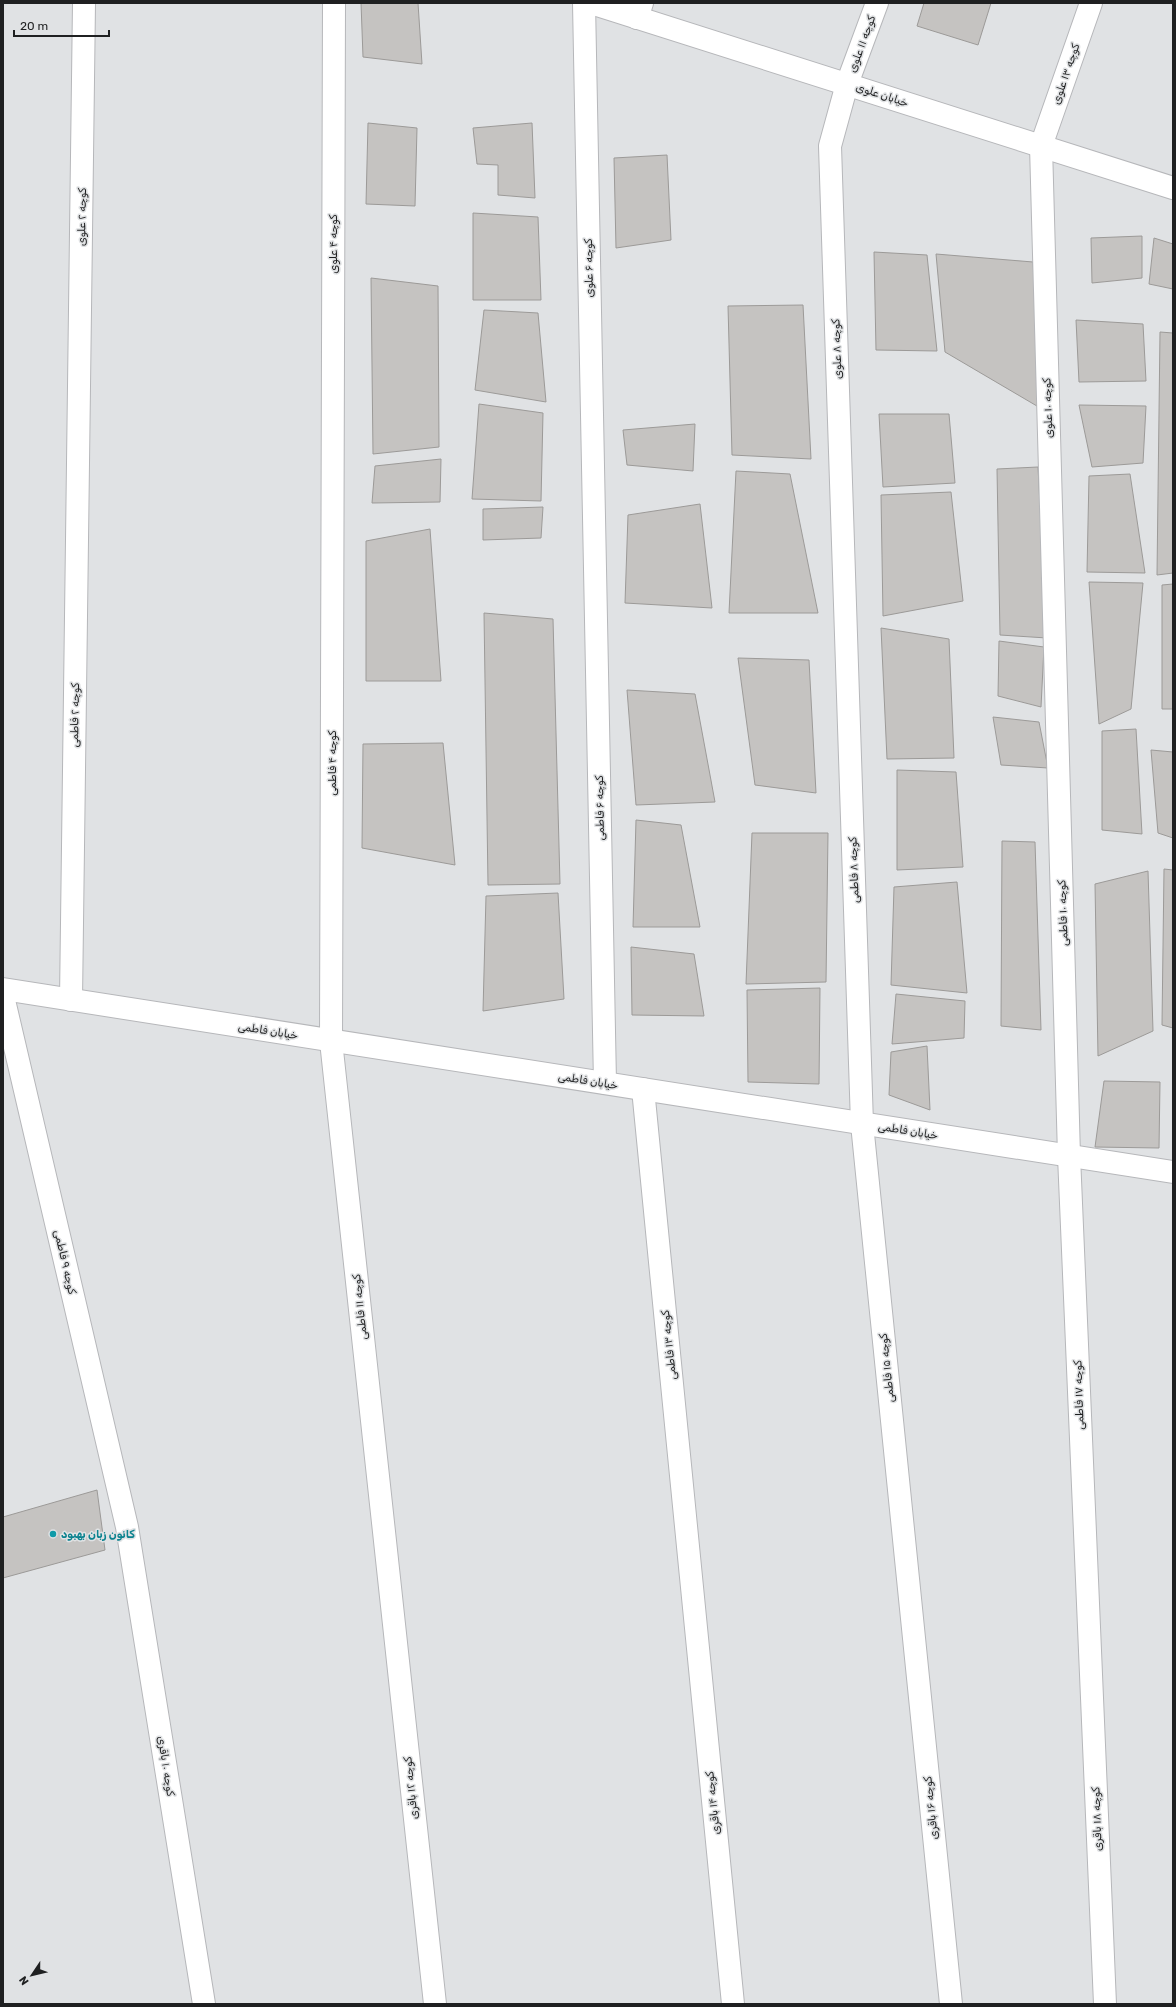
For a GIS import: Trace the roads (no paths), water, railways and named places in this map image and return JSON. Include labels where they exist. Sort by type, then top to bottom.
[{"type":"street","name":"کوچه ۲ علوی","points":[[79,430],[84,3]]},
{"type":"street","name":"کوچه ۴ علوی","points":[[332,485],[334,3]]},
{"type":"street","name":"کوچه ۶ علوی","points":[[584,3],[594,532]]},
{"type":"street","name":"خیابان علوی","points":[[591,3],[640,10],[847,84],[1173,188]]},
{"type":"street","name":"کوچه ۱۱ علوی","points":[[847,84],[877,3]]},
{"type":"street","name":"کوچه ۱۳ علوی","points":[[1041,146],[1091,3]]},
{"type":"street","name":"کوچه ۸ علوی","points":[[846,617],[830,146],[847,84]]},
{"type":"street","name":"کوچه ۱۰ علوی","points":[[1041,146],[1056,670]]},
{"type":"street","name":"کوچه ۲ فاطمی","points":[[71,1000],[79,430]]},
{"type":"street","name":"کوچه ۴ فاطمی","points":[[331,1041],[332,485]]},
{"type":"street","name":"کوچه ۶ فاطمی","points":[[594,532],[605,1084]]},
{"type":"street","name":"کوچه ۸ فاطمی","points":[[846,617],[862,1124]]},
{"type":"street","name":"کوچه ۱۰ فاطمی","points":[[1056,670],[1069,1156]]},
{"type":"street","name":"خیابان فاطمی","points":[[3,989],[1173,1172]]},
{"type":"street","name":"کوچه ۹ فاطمی","points":[[3,996],[127,1527]]},
{"type":"street","name":"کوچه ۱۱ فاطمی","points":[[331,1041],[388,1572]]},
{"type":"street","name":"کوچه ۱۳ فاطمی","points":[[643,1089],[694,1601]]},
{"type":"street","name":"کوچه ۱۵ فاطمی","points":[[862,1124],[911,1611]]},
{"type":"street","name":"کوچه ۱۷ فاطمی","points":[[1069,1156],[1089,1633]]},
{"type":"street","name":"کوچه ۱۰ باقری","points":[[127,1527],[204,2004]]},
{"type":"street","name":"کوچه ۱۲ باقری","points":[[388,1572],[435,2004]]},
{"type":"street","name":"کوچه ۱۴ باقری","points":[[694,1601],[733,2004]]},
{"type":"street","name":"کوچه ۱۶ باقری","points":[[911,1611],[951,2004]]},
{"type":"street","name":"کوچه ۱۸ باقری","points":[[1089,1633],[1104,2004]]},
{"type":"place","name":"کانون زبان بهبود","points":[[53,1534]]}]
